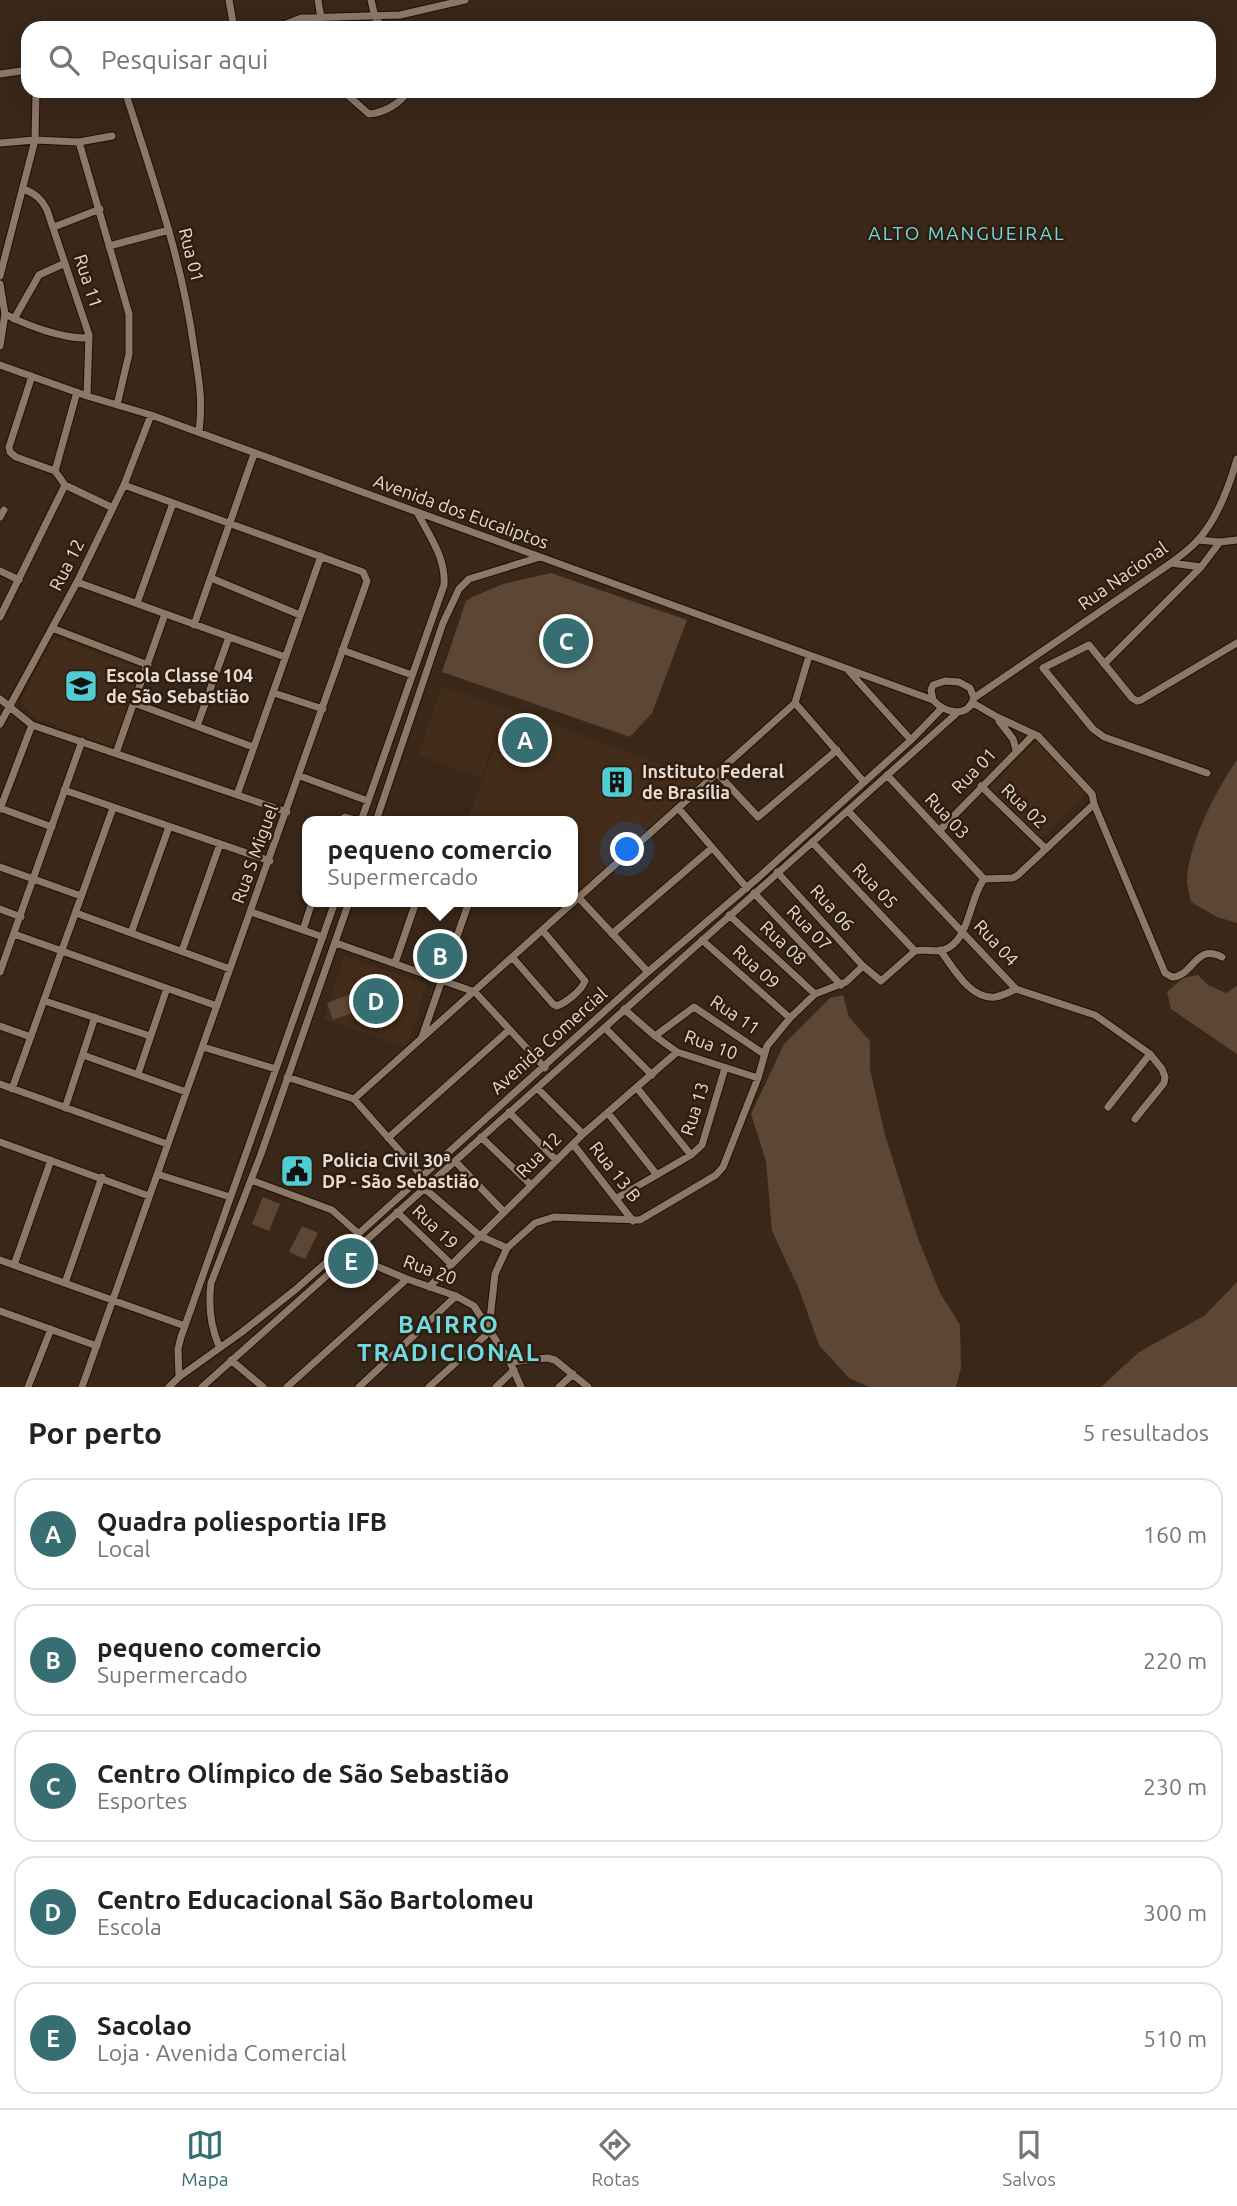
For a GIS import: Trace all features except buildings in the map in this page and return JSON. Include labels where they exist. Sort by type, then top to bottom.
[{"type":"street","points":[[229,0],[233,21]]},
{"type":"street","points":[[318,0],[321,18]]},
{"type":"street","points":[[371,0],[378,21]]},
{"type":"street","points":[[294,21],[301,18],[400,15],[465,0]]},
{"type":"street","points":[[0,74],[21,71]]},
{"type":"street","points":[[0,276],[35,140],[36,98]]},
{"type":"street","name":"Rua 01","points":[[127,98],[178,257],[192,328],[202,404],[199,432]]},
{"type":"street","points":[[351,98],[369,114],[375,114],[403,98]]},
{"type":"street","points":[[0,143],[35,140],[79,142],[112,136]]},
{"type":"street","points":[[79,142],[129,314],[129,354],[117,405]]},
{"type":"street","name":"Rua 11","points":[[24,189],[36,194],[43,201],[89,338],[87,396]]},
{"type":"street","points":[[54,228],[100,209]]},
{"type":"street","points":[[109,246],[169,230]]},
{"type":"street","points":[[14,319],[40,275],[65,262]]},
{"type":"street","points":[[0,284],[5,314],[0,346]]},
{"type":"street","points":[[5,314],[74,337],[89,338]]},
{"type":"street","name":"Avenida dos Eucaliptos","points":[[0,365],[199,432],[933,700]]},
{"type":"street","points":[[32,376],[9,447],[10,452],[16,457],[55,471],[65,485],[113,508]]},
{"type":"street","points":[[55,471],[77,392]]},
{"type":"street","name":"Rua 12","points":[[0,724],[77,582],[124,485],[151,415]]},
{"type":"street","points":[[194,625],[254,454]]},
{"type":"street","name":"Rua Nacional","points":[[973,700],[1171,563],[1198,540],[1215,515],[1232,478],[1237,459]]},
{"type":"street","points":[[0,617],[65,485]]},
{"type":"street","name":"Rua S Miguel","points":[[82,1387],[367,581],[363,572],[124,485]]},
{"type":"street","points":[[137,603],[173,503]]},
{"type":"street","points":[[362,816],[444,585],[442,559],[417,513]]},
{"type":"street","points":[[1198,540],[1237,540]]},
{"type":"street","points":[[1104,664],[1201,567],[1220,542]]},
{"type":"street","points":[[237,795],[321,556]]},
{"type":"street","points":[[378,816],[443,623],[458,589],[469,579],[541,557]]},
{"type":"street","points":[[1171,563],[1201,567]]},
{"type":"street","points":[[0,571],[19,580]]},
{"type":"street","points":[[211,578],[300,615]]},
{"type":"street","points":[[77,582],[285,657]]},
{"type":"street","points":[[116,753],[165,614]]},
{"type":"street","points":[[432,619],[443,623]]},
{"type":"street","points":[[52,628],[148,664]]},
{"type":"street","points":[[197,726],[229,637]]},
{"type":"street","points":[[1207,773],[1104,737],[1093,729],[1043,668],[1089,645],[1132,698],[1141,701],[1237,643]]},
{"type":"street","points":[[342,650],[412,675]]},
{"type":"street","points":[[578,895],[679,809],[795,703],[809,656]]},
{"type":"street","points":[[846,668],[911,740]]},
{"type":"street","points":[[911,691],[951,681],[970,688],[990,687]]},
{"type":"street","points":[[933,685],[933,700],[942,708],[957,713],[968,708],[973,700]]},
{"type":"street","points":[[970,688],[973,700],[996,717],[1034,734],[1093,794],[1094,804],[1165,973],[1172,977],[1182,975],[1199,957],[1207,953],[1222,957]]},
{"type":"street","points":[[274,693],[323,709]]},
{"type":"street","points":[[0,699],[32,725],[287,812]]},
{"type":"street","points":[[134,703],[253,747]]},
{"type":"street","points":[[795,703],[864,782]]},
{"type":"street","name":"Avenida Comercial","points":[[169,1387],[295,1290],[545,1068],[648,972],[736,903],[754,893],[762,879],[942,708]]},
{"type":"street","name":"Avenida Comercial","points":[[202,1387],[702,940],[729,915],[747,888],[777,872],[957,713]]},
{"type":"street","points":[[996,717],[1013,738],[1016,750]]},
{"type":"street","points":[[32,725],[0,808],[52,827]]},
{"type":"street","name":"Rua 01","points":[[939,831],[1034,734]]},
{"type":"street","points":[[0,972],[82,741]]},
{"type":"street","points":[[718,774],[758,817],[837,750]]},
{"type":"street","name":"Rua 03","points":[[887,775],[984,879]]},
{"type":"street","points":[[300,776],[368,802]]},
{"type":"street","name":"Rua 02","points":[[981,786],[1046,849]]},
{"type":"street","points":[[64,790],[270,861]]},
{"type":"street","points":[[429,1387],[485,1336],[489,1328],[495,1275],[507,1248],[535,1223],[554,1217],[633,1221],[647,1216],[716,1175],[723,1167],[758,1078],[767,1046],[789,1018],[815,994],[841,985],[863,966],[881,981],[915,950],[940,950],[948,947],[963,931],[984,879],[1013,878],[1094,804]]},
{"type":"street","points":[[12,1088],[113,808]]},
{"type":"street","points":[[679,809],[747,888]]},
{"type":"street","name":"Rua 04","points":[[848,811],[1016,989],[1095,1015],[1150,1054]]},
{"type":"street","points":[[131,933],[169,827]]},
{"type":"street","name":"Rua 05","points":[[812,842],[915,950]]},
{"type":"street","points":[[182,951],[219,844]]},
{"type":"street","points":[[612,934],[712,848]]},
{"type":"street","points":[[0,867],[81,896]]},
{"type":"street","name":"Rua 06","points":[[777,872],[863,966]]},
{"type":"street","name":"Rua 07","points":[[754,893],[841,985]]},
{"type":"street","points":[[578,899],[648,972]]},
{"type":"street","points":[[303,930],[310,907]]},
{"type":"street","points":[[179,1377],[178,1349],[185,1326],[333,907]]},
{"type":"street","points":[[219,1346],[210,1318],[208,1301],[211,1283],[261,1154],[347,907]]},
{"type":"street","points":[[395,963],[414,907]]},
{"type":"street","points":[[421,1040],[467,907]]},
{"type":"street","points":[[354,1099],[513,958],[566,907]]},
{"type":"street","points":[[0,909],[21,917]]},
{"type":"street","points":[[251,912],[323,937]]},
{"type":"street","points":[[76,913],[230,969]]},
{"type":"street","name":"Rua 08","points":[[729,915],[815,994]]},
{"type":"street","points":[[513,958],[557,1006],[562,1005],[584,985],[585,981],[542,931]]},
{"type":"street","points":[[14,934],[217,1006]]},
{"type":"street","name":"Rua 09","points":[[702,940],[789,1018]]},
{"type":"street","points":[[335,943],[475,992],[545,1068]]},
{"type":"street","points":[[940,950],[969,987],[978,994],[998,997],[1016,989]]},
{"type":"street","points":[[138,1074],[167,988]]},
{"type":"street","points":[[45,1001],[150,1036]]},
{"type":"street","name":"Rua 11","points":[[655,1036],[694,1007],[764,1054]]},
{"type":"street","name":"Rua 10","points":[[625,1009],[677,1052],[758,1078]]},
{"type":"street","points":[[65,1108],[95,1017]]},
{"type":"street","points":[[0,1026],[31,1037]]},
{"type":"street","points":[[605,1028],[652,1075]]},
{"type":"street","points":[[388,1138],[509,1030]]},
{"type":"street","points":[[203,1047],[276,1069]]},
{"type":"street","name":"Rua 12","points":[[429,1287],[583,1134],[677,1052]]},
{"type":"street","points":[[1108,1107],[1150,1054],[1163,1069],[1164,1083],[1135,1119]]},
{"type":"street","points":[[83,1055],[186,1092]]},
{"type":"street","points":[[556,1057],[564,1065]]},
{"type":"street","name":"Rua 13","points":[[617,1198],[691,1155],[702,1145],[725,1068]]},
{"type":"street","points":[[287,1077],[354,1099],[422,1176]]},
{"type":"street","points":[[0,1084],[167,1144]]},
{"type":"street","points":[[637,1087],[691,1155]]},
{"type":"street","points":[[537,1088],[583,1134]]},
{"type":"street","points":[[516,1093],[523,1100]]},
{"type":"street","points":[[509,1112],[556,1160]]},
{"type":"street","points":[[608,1113],[657,1175]]},
{"type":"street","points":[[481,1137],[531,1185]]},
{"type":"street","points":[[0,1142],[149,1196]]},
{"type":"street","name":"Rua 13 B","points":[[573,1144],[633,1221]]},
{"type":"street","points":[[247,1149],[261,1154]]},
{"type":"street","points":[[14,1265],[51,1160]]},
{"type":"street","points":[[455,1161],[504,1212]]},
{"type":"street","points":[[157,1174],[244,1198]]},
{"type":"street","points":[[65,1283],[102,1177]]},
{"type":"street","points":[[251,1180],[331,1210],[359,1234]]},
{"type":"street","points":[[424,1188],[480,1236],[507,1248]]},
{"type":"street","points":[[400,1197],[407,1204]]},
{"type":"street","name":"Rua 19","points":[[397,1212],[451,1264]]},
{"type":"street","points":[[377,1217],[384,1225]]},
{"type":"street","name":"Rua 20","points":[[350,1255],[456,1296],[474,1306],[512,1366],[521,1387]]},
{"type":"street","points":[[0,1260],[185,1326]]},
{"type":"street","points":[[288,1387],[407,1279]]},
{"type":"street","points":[[359,1387],[456,1296]]},
{"type":"street","points":[[0,1311],[97,1346]]},
{"type":"street","points":[[28,1387],[51,1329]]},
{"type":"street","points":[[233,1338],[237,1341],[240,1352]]},
{"type":"street","points":[[496,1387],[512,1366],[547,1357],[559,1362],[588,1387]]},
{"type":"street","points":[[231,1360],[263,1387]]},
{"type":"street","points":[[559,1387],[573,1374]]},
{"type":"shaded area","points":[[551,573],[687,620],[652,713],[630,737],[442,672],[466,601],[503,584]]},
{"type":"shaded area","name":"Escola Classe 104 de São Sebastião","points":[[58,638],[138,668],[139,672],[115,742],[110,746],[35,718],[23,706],[21,699],[52,641]]},
{"type":"shaded area","points":[[442,686],[507,708],[481,778],[418,755]]},
{"type":"shaded area","points":[[509,708],[707,781],[581,890],[578,889],[578,816],[469,816]]},
{"type":"shaded area","points":[[1038,739],[1087,794],[1040,840],[989,789]]},
{"type":"shaded area","points":[[1237,760],[1237,923],[1217,917],[1191,902],[1187,881],[1192,851],[1204,818]]},
{"type":"shaded area","points":[[344,956],[427,984],[408,1043],[404,1047],[324,1019]]},
{"type":"shaded area","points":[[1198,975],[1208,985],[1226,993],[1237,986],[1237,1054],[1171,1009],[1167,992],[1183,978]]},
{"type":"shaded area","points":[[354,993],[361,1010],[333,1020],[327,1003]]},
{"type":"shaded area","points":[[843,995],[849,1017],[870,1041],[870,1069],[885,1135],[917,1236],[940,1293],[960,1325],[961,1368],[956,1387],[869,1387],[849,1378],[819,1345],[799,1289],[772,1231],[766,1161],[751,1114],[784,1044],[830,998]]},
{"type":"shaded area","points":[[263,1197],[280,1204],[269,1231],[252,1224]]},
{"type":"shaded area","points":[[302,1226],[318,1233],[305,1259],[289,1252]]},
{"type":"shaded area","points":[[1237,1282],[1237,1387],[1101,1387],[1139,1352],[1204,1316]]},
{"type":"place","name":"Centro Olímpico de São Sebastião","points":[[566,641]]},
{"type":"place","name":"Escola Classe 104 de São Sebastião","points":[[81,686]]},
{"type":"place","name":"Quadra poliesportia IFB","points":[[525,740]]},
{"type":"place","name":"Instituto Federal de Brasília","points":[[617,782]]},
{"type":"place","name":"pequeno comercio","points":[[440,956]]},
{"type":"place","name":"Centro Educacional São Bartolomeu","points":[[376,1001]]},
{"type":"place","name":"Policia Civil 30ª DP - São Sebastião","points":[[297,1171]]},
{"type":"place","name":"Sacolao","points":[[351,1261]]},
{"type":"district","name":"ALTO MANGUEIRAL","points":[[967,233]]},
{"type":"district","name":"BAIRRO TRADICIONAL","points":[[449,1339]]}]
